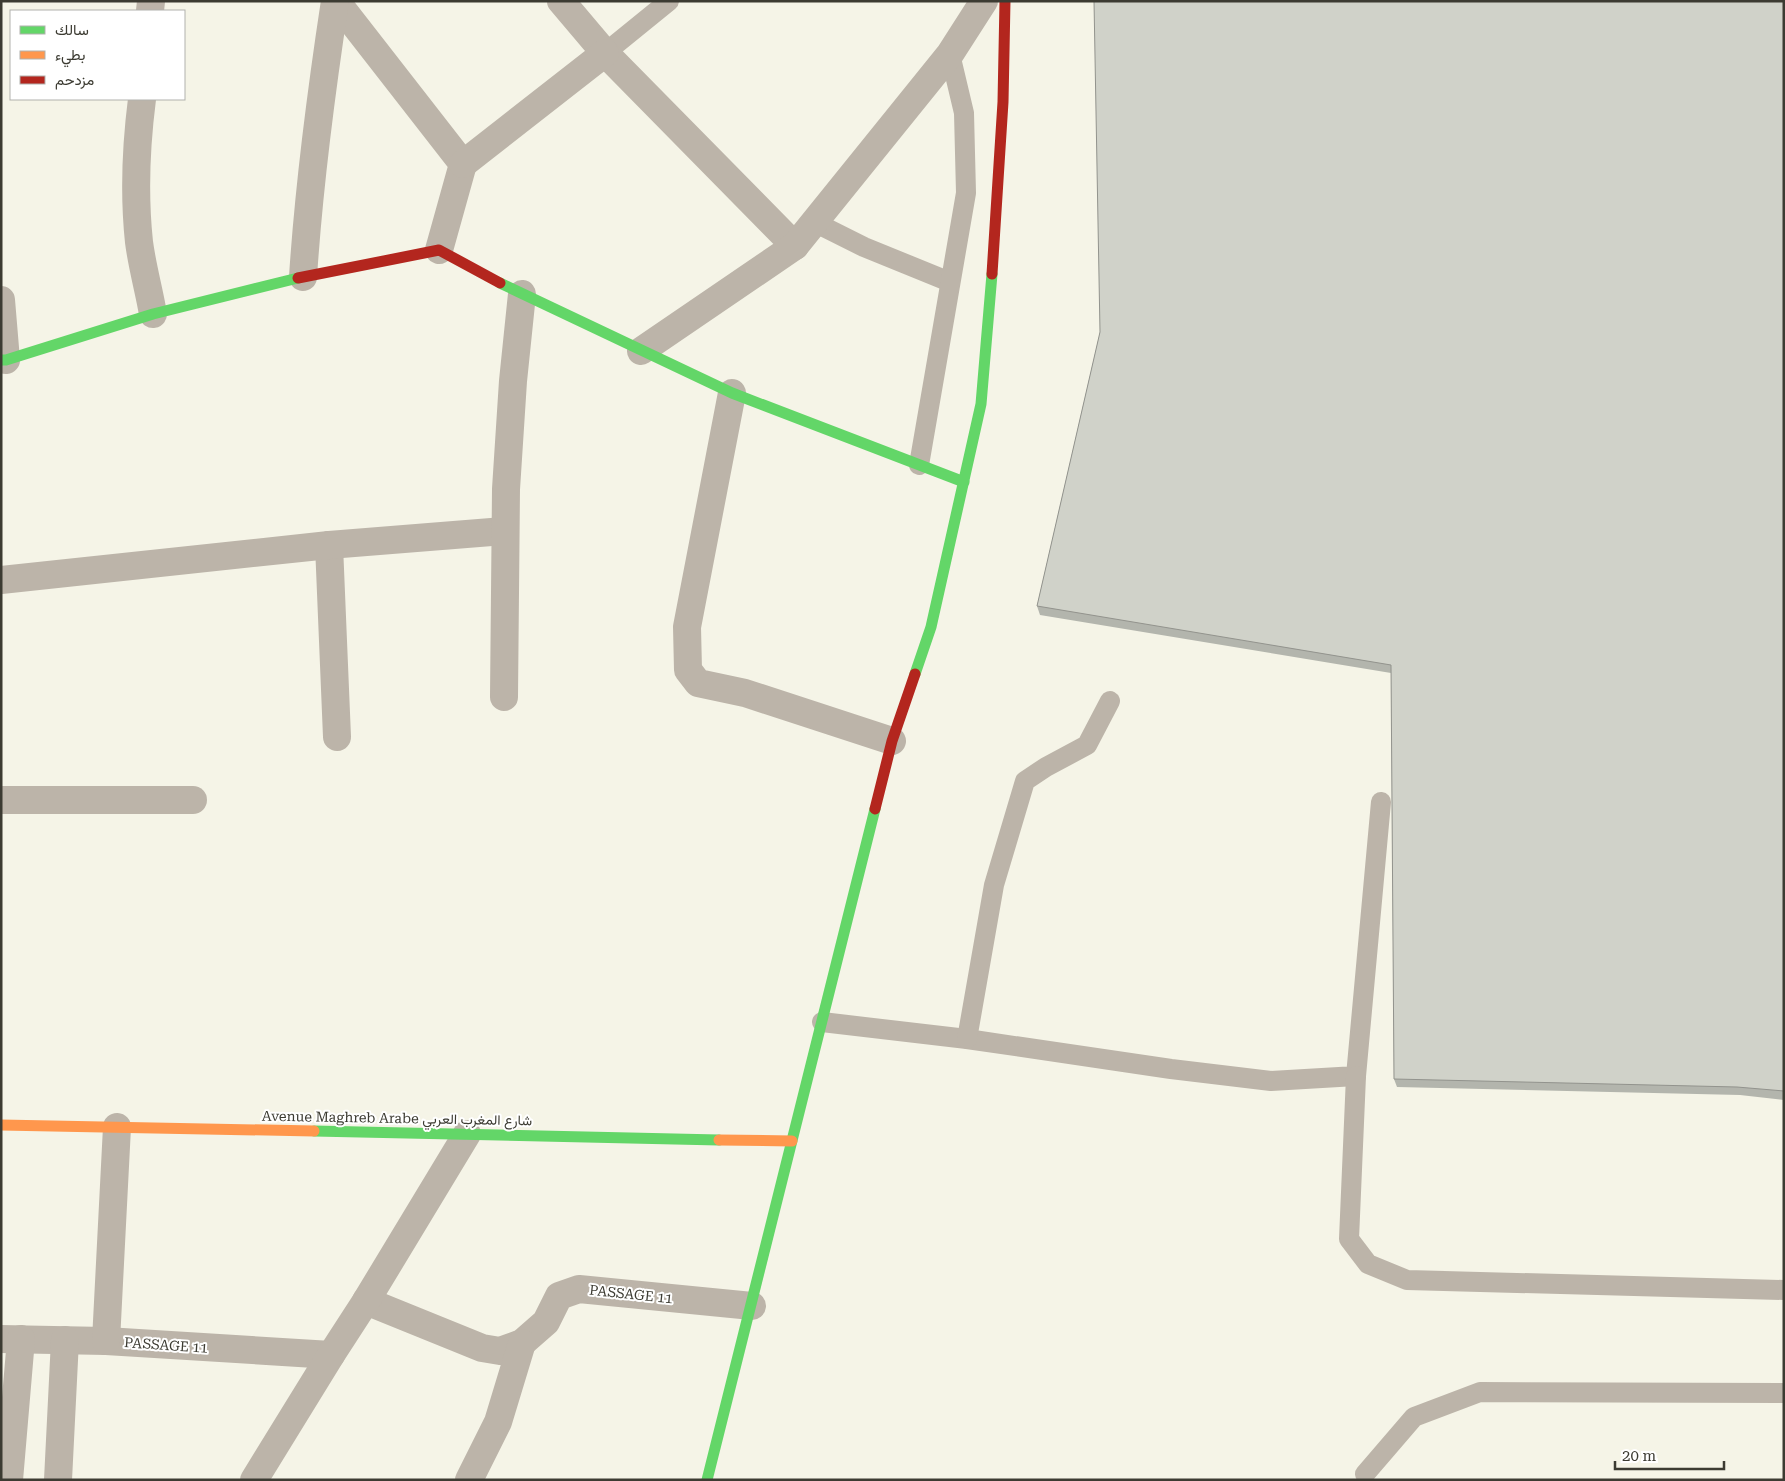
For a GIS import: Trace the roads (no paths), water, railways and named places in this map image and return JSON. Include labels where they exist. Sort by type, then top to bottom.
[{"type":"street","points":[[336,1],[463,164]]},
{"type":"street","points":[[303,276],[308,204],[318,114],[336,1]]},
{"type":"street","points":[[561,1],[605,53],[795,246]]},
{"type":"street","points":[[641,351],[795,246],[950,54],[984,1]]},
{"type":"street","points":[[707,1480],[892,741],[931,627],[980,404],[989,312],[1003,102],[1005,1]]},
{"type":"street","points":[[439,250],[463,164],[605,53]]},
{"type":"street","points":[[142,100],[138,148],[137,207],[139,244],[154,314]]},
{"type":"street","points":[[1,300],[4,360],[154,314],[303,276],[439,250],[522,294],[732,392],[964,482]]},
{"type":"street","points":[[504,697],[504,531],[513,381],[522,294]]},
{"type":"street","points":[[732,392],[686,627],[688,670],[698,683],[745,693],[892,741]]},
{"type":"street","points":[[1,580],[329,545],[504,531]]},
{"type":"street","points":[[329,545],[337,737]]},
{"type":"street","points":[[1,800],[193,800]]},
{"type":"street","name":"Avenue Maghreb Arabe شارع المغرب العربي","points":[[1,1125],[792,1141]]},
{"type":"street","points":[[106,1341],[117,1128]]},
{"type":"street","points":[[254,1480],[366,1301],[467,1134]]},
{"type":"street","name":"PASSAGE 11","points":[[366,1301],[482,1348],[500,1351],[522,1344],[546,1322],[559,1296],[579,1289],[752,1306]]},
{"type":"street","points":[[8,1480],[11,1339]]},
{"type":"street","name":"PASSAGE 11","points":[[11,1339],[106,1341],[331,1355]]},
{"type":"street","points":[[58,1480],[65,1340]]},
{"type":"street","points":[[469,1480],[498,1422],[522,1344]]},
{"type":"lane","points":[[605,53],[668,1]]},
{"type":"lane","points":[[919,465],[966,193],[964,113],[950,54]]},
{"type":"lane","points":[[814,222],[864,247],[950,282]]},
{"type":"lane","points":[[967,1039],[994,885],[1025,780],[1087,745],[1110,701]]},
{"type":"lane","points":[[1381,802],[1356,1076],[1349,1240],[1368,1264],[1407,1280],[1784,1290]]},
{"type":"lane","points":[[822,1022],[967,1039],[1171,1069],[1271,1081],[1356,1076]]},
{"type":"lane","points":[[1365,1474],[1414,1417],[1480,1392],[1784,1393]]}]
